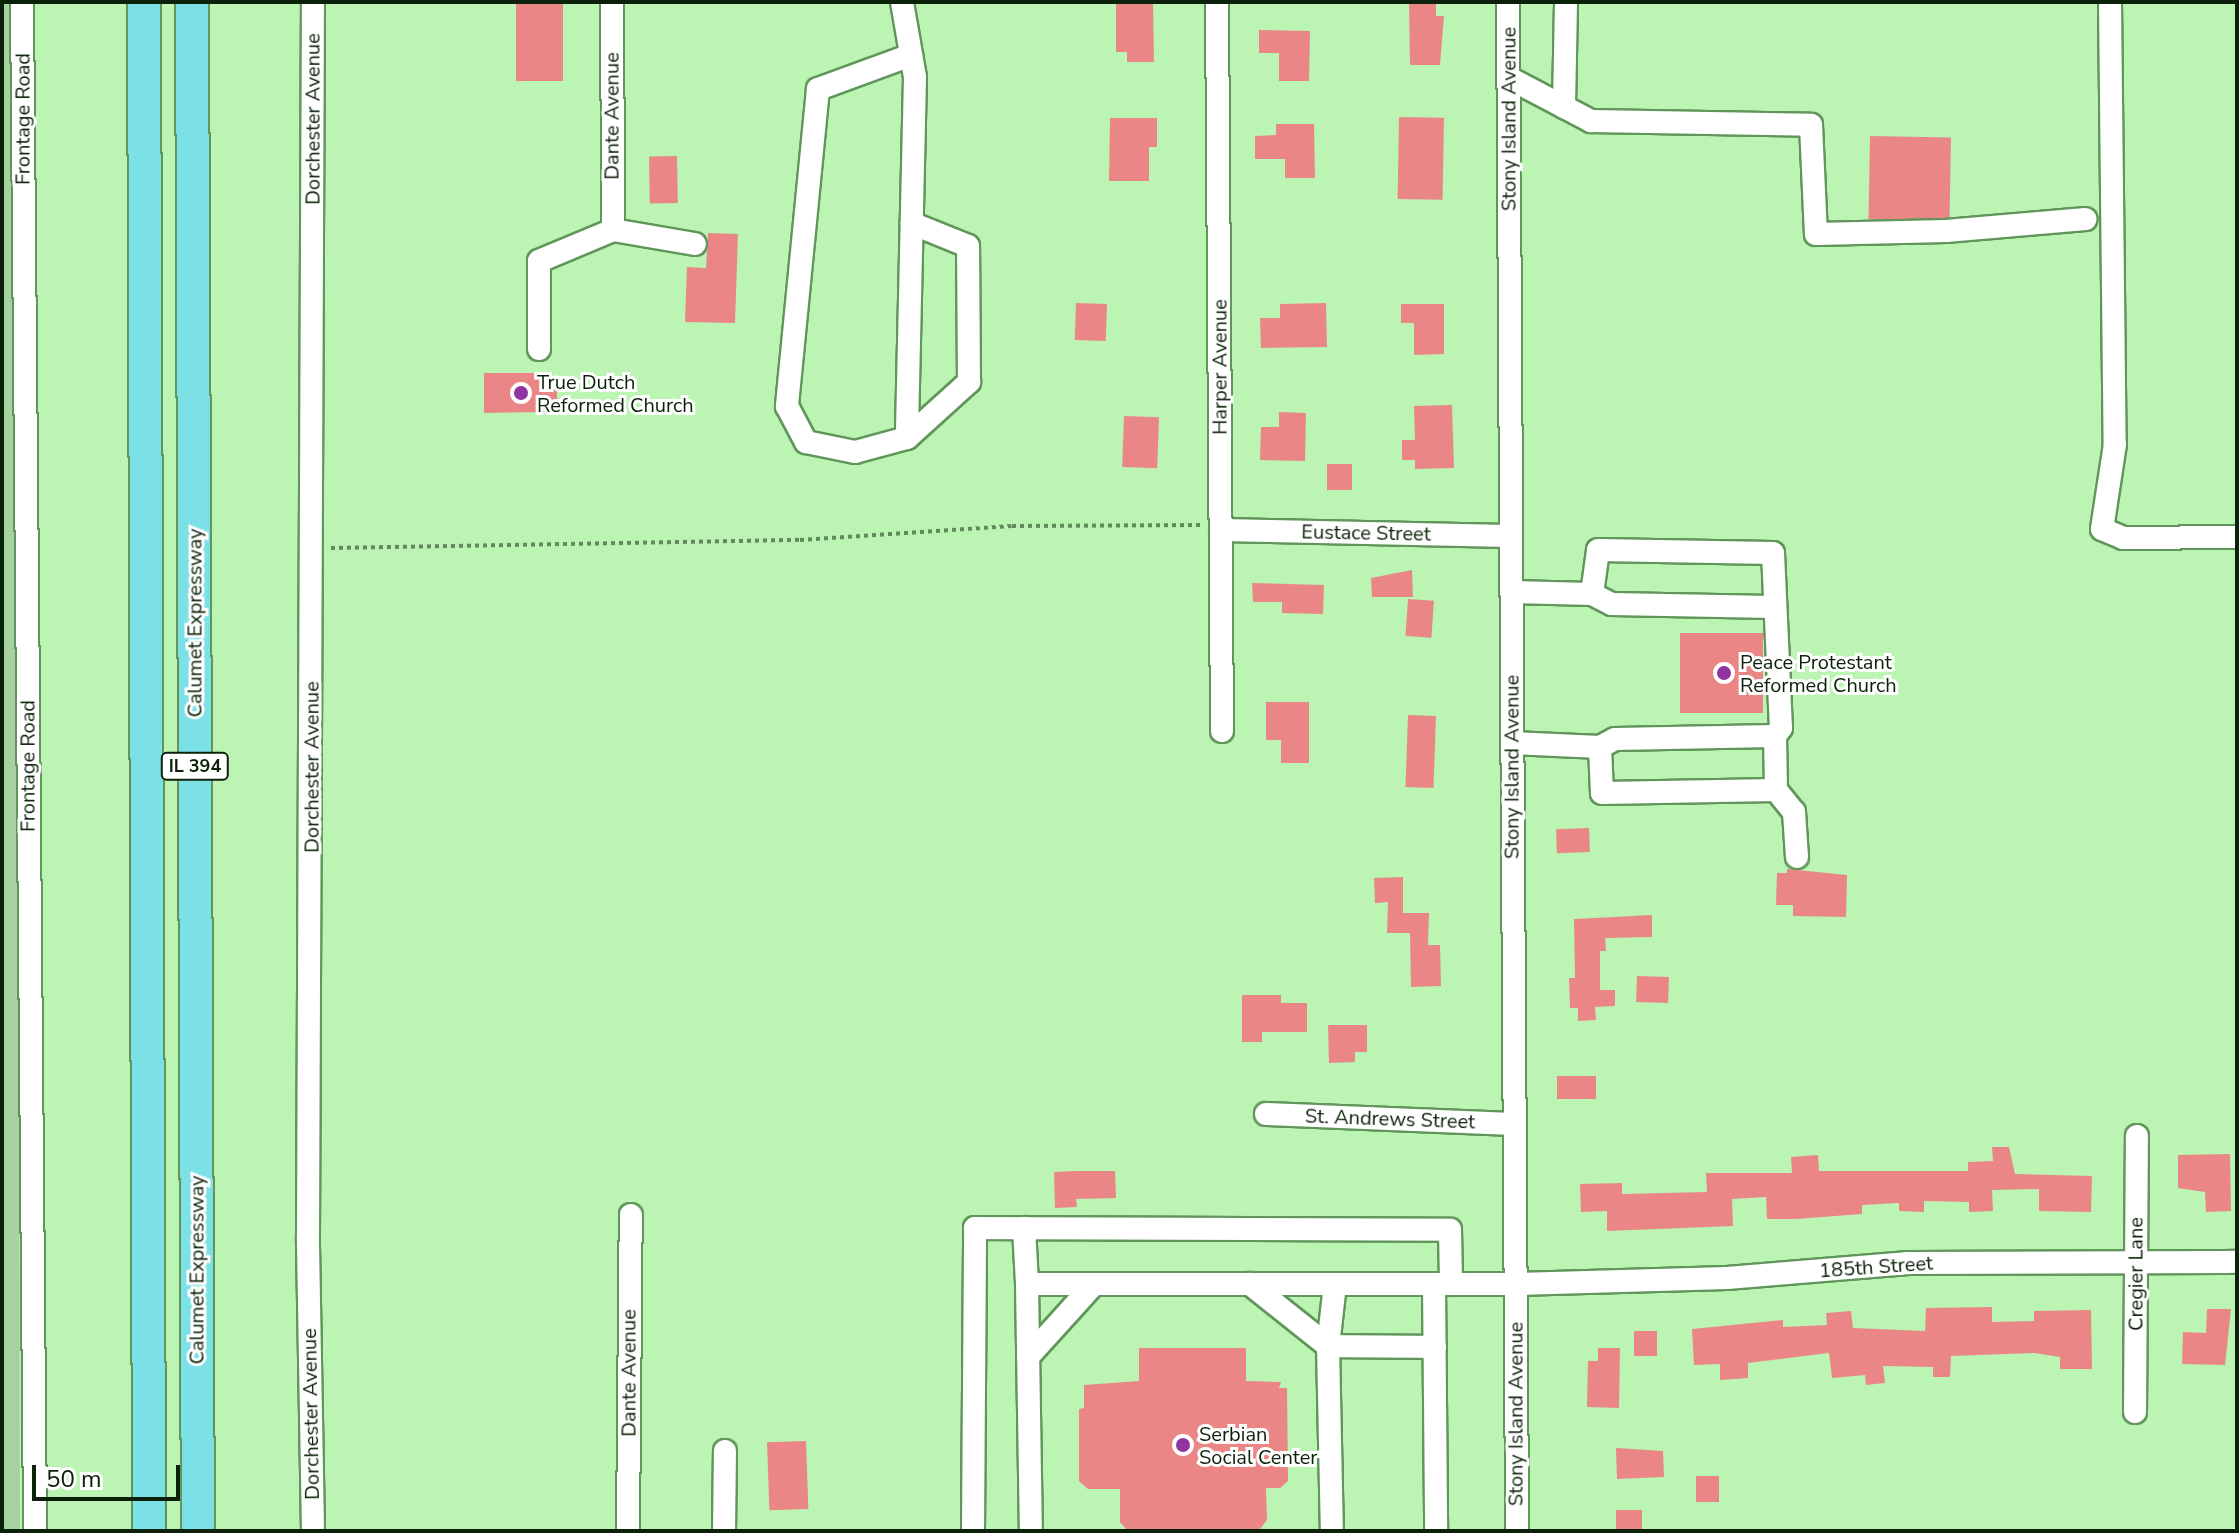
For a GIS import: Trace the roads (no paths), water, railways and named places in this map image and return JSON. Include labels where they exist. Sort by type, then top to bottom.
[{"type":"highway","name":"IL 394","points":[[144,2],[149,1531]]},
{"type":"highway","name":"Calumet Expressway","points":[[192,2],[198,1531]]},
{"type":"street","name":"Frontage Road","points":[[22,2],[35,1531]]},
{"type":"street","name":"Dorchester Avenue","points":[[313,2],[308,1236],[313,1531]]},
{"type":"street","name":"Dante Avenue","points":[[612,2],[613,230]]},
{"type":"street","points":[[902,2],[911,55],[907,438]]},
{"type":"street","name":"Harper Avenue","points":[[1217,2],[1222,731]]},
{"type":"street","name":"Stony Island Avenue","points":[[1508,2],[1517,1531]]},
{"type":"street","points":[[1564,107],[1566,2]]},
{"type":"street","points":[[2110,2],[2115,444],[2102,529],[2123,538],[2237,537]]},
{"type":"street","points":[[911,55],[818,89],[787,406],[806,442],[855,452],[907,438],[969,382],[968,246],[911,223]]},
{"type":"street","points":[[1509,78],[1591,121],[1811,125],[1816,234],[1946,231],[2085,219]]},
{"type":"street","points":[[539,349],[539,261],[613,230],[695,244]]},
{"type":"street","name":"Eustace Street","points":[[1221,527],[1511,536]]},
{"type":"street","points":[[1592,594],[1598,550],[1773,553],[1773,607],[1781,728],[1775,736],[1776,790],[1794,812],[1797,857]]},
{"type":"street","points":[[1511,592],[1592,594],[1612,604],[1773,607]]},
{"type":"street","points":[[1512,743],[1600,747],[1615,739],[1775,736]]},
{"type":"street","points":[[1600,747],[1602,793],[1776,790]]},
{"type":"street","name":"St. Andrews Street","points":[[1266,1114],[1514,1124]]},
{"type":"street","name":"Cregier Lane","points":[[2135,1412],[2137,1136]]},
{"type":"street","name":"Dante Avenue","points":[[628,1531],[631,1215]]},
{"type":"street","points":[[973,1531],[975,1228],[1450,1230],[1435,1347],[1436,1531]]},
{"type":"street","points":[[1024,1228],[1031,1531]]},
{"type":"street","name":"185th Street","points":[[1027,1284],[1515,1284],[1727,1278],[1908,1263],[2237,1262]]},
{"type":"street","points":[[1028,1357],[1094,1284]]},
{"type":"street","points":[[1250,1284],[1328,1346],[1435,1347]]},
{"type":"street","points":[[1332,1531],[1328,1346],[1335,1284]]},
{"type":"street","points":[[724,1531],[725,1451]]},
{"type":"place","name":"True Dutch Reformed Church","points":[[521,393]]},
{"type":"place","name":"Peace Protestant Reformed Church","points":[[1724,673]]},
{"type":"place","name":"Serbian Social Center","points":[[1183,1445]]}]
